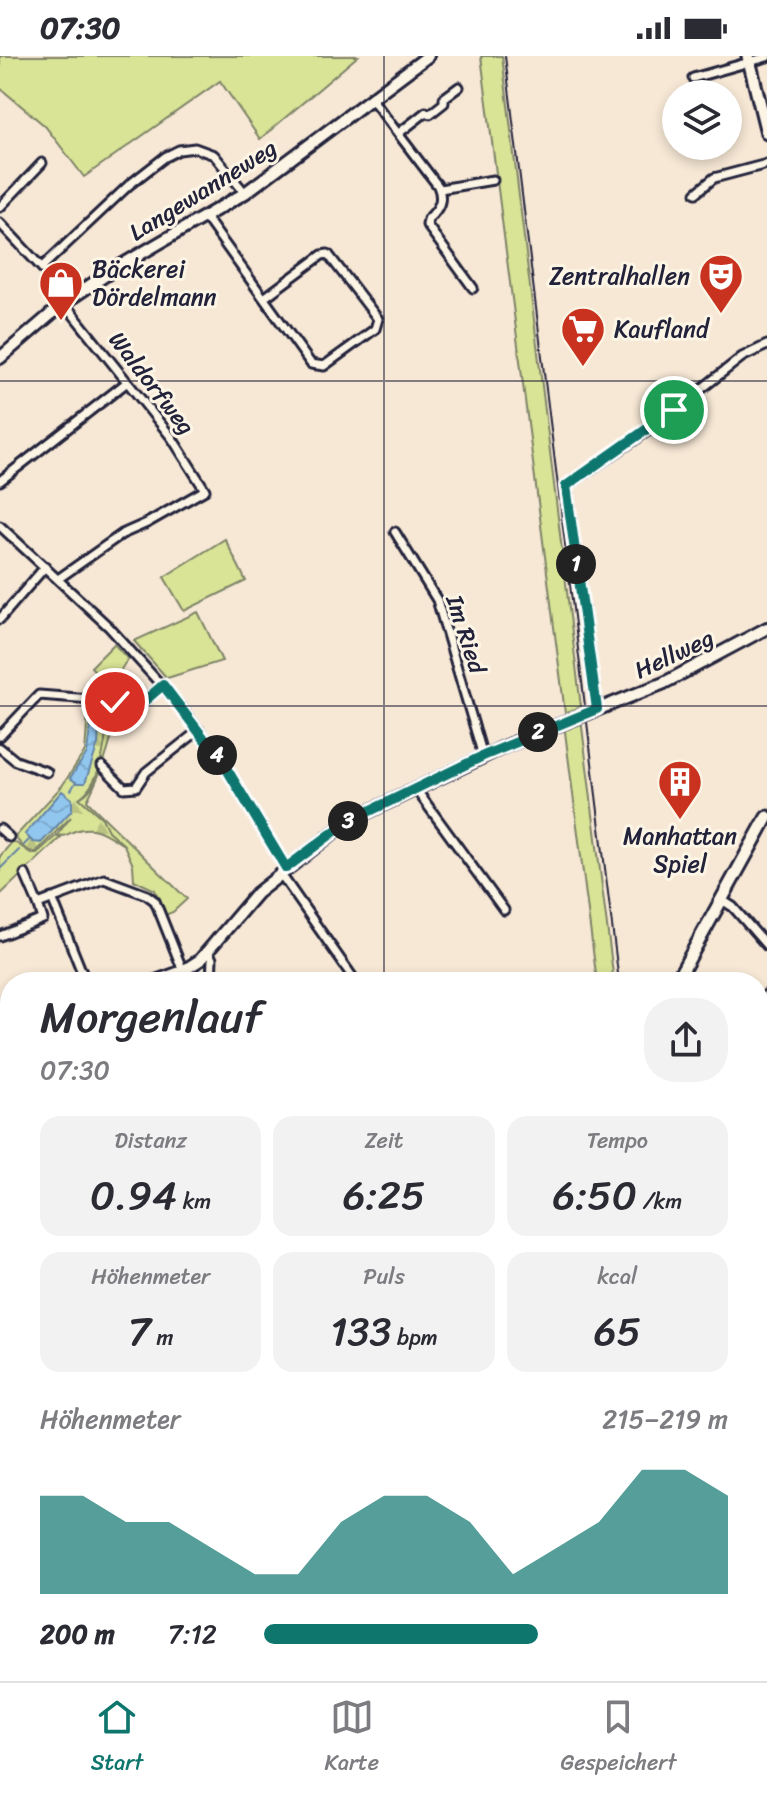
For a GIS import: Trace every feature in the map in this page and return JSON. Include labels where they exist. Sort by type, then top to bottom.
[{"type":"main road","points":[[749,59],[767,133]]},
{"type":"main road","points":[[682,972],[767,817]]},
{"type":"street","name":"Langewanneweg","points":[[0,358],[67,301],[132,258],[245,193],[428,56]]},
{"type":"street","points":[[693,78],[749,59],[767,57]]},
{"type":"street","points":[[399,133],[426,112],[430,114],[459,87]]},
{"type":"street","points":[[371,98],[440,189],[439,208],[428,219],[427,225],[473,288]]},
{"type":"street","points":[[42,267],[103,208],[161,160],[179,150],[195,148],[214,155],[245,193]]},
{"type":"street","points":[[0,207],[42,163]]},
{"type":"street","points":[[696,193],[714,178],[767,164]]},
{"type":"street","points":[[440,189],[493,180]]},
{"type":"street","points":[[206,218],[264,298],[314,366],[324,366],[378,324],[378,319],[332,256],[322,255],[264,298]]},
{"type":"street","name":"Waldorfweg","points":[[0,223],[42,267],[126,383],[172,438],[205,490],[122,534],[58,579]]},
{"type":"street","points":[[0,237],[8,230]]},
{"type":"street","points":[[597,709],[566,486],[674,410],[742,357],[767,345]]},
{"type":"street","points":[[0,481],[126,383]]},
{"type":"street","points":[[0,526],[117,635],[199,730],[225,766],[283,871],[349,972]]},
{"type":"street","name":"Im Ried","points":[[395,532],[437,600],[483,756]]},
{"type":"street","points":[[0,619],[45,567]]},
{"type":"street","name":"Hellweg","points":[[183,971],[208,952],[243,907],[283,871],[347,822],[483,756],[664,683],[767,628]]},
{"type":"street","points":[[2,730],[39,695],[142,703],[163,685]]},
{"type":"street","points":[[102,766],[124,788],[136,787],[146,772],[199,730]]},
{"type":"street","points":[[0,748],[16,761],[47,772]]},
{"type":"street","points":[[415,788],[504,910]]},
{"type":"street","points":[[0,829],[9,837]]},
{"type":"street","points":[[25,874],[43,919]]},
{"type":"street","points":[[38,904],[104,879],[147,895],[155,901],[183,971]]},
{"type":"street","points":[[52,898],[82,972]]},
{"type":"street","points":[[722,900],[733,907],[767,946]]},
{"type":"street","points":[[0,936],[58,913]]},
{"type":"street","points":[[208,952],[212,959],[211,972]]},
{"type":"green space","points":[[0,56],[358,56],[260,139],[220,81],[84,177],[45,126],[0,88]]},
{"type":"green space","points":[[481,56],[502,56],[581,707],[565,713]]},
{"type":"green space","points":[[225,539],[246,581],[184,611],[164,577]]},
{"type":"green space","points":[[198,612],[222,661],[167,678],[134,641]]},
{"type":"green space","points":[[114,644],[128,659],[116,685],[115,719],[108,749],[87,801],[187,899],[165,915],[155,890],[134,880],[133,865],[124,845],[79,798],[89,790],[98,768],[92,698],[94,670],[91,667]]},
{"type":"green space","points":[[89,700],[107,701],[107,725],[99,768],[87,791],[79,798],[102,818],[108,831],[124,845],[102,832],[89,829],[57,835],[71,817],[36,852],[29,851],[15,837],[62,786],[85,751]]},
{"type":"green space","points":[[581,719],[613,972],[596,972],[564,724]]},
{"type":"green space","points":[[57,835],[61,837],[0,895],[0,856],[13,841],[32,854]]},
{"type":"water","points":[[92,712],[100,712],[98,744],[85,783],[77,783],[70,778],[87,753]]},
{"type":"water","points":[[62,791],[72,799],[72,810],[41,843],[33,842],[25,834]]},
{"type":"waterway","points":[[99,695],[100,687]]},
{"type":"waterway","points":[[97,712],[98,703]]},
{"type":"waterway","points":[[71,790],[76,782]]},
{"type":"waterway","points":[[24,845],[30,839]]},
{"type":"waterway","points":[[0,869],[19,850]]},
{"type":"railway","points":[[505,56],[618,972]]},
{"type":"place","name":"Zentralhallen","points":[[721,315]]},
{"type":"place","name":"Bäckerei Dördelmann","points":[[61,322]]},
{"type":"place","name":"Kaufland","points":[[583,368]]},
{"type":"place","name":"Manhattan Spiel","points":[[680,821]]},
{"type":"route","points":[[115,702],[142,703],[163,685],[225,766],[286,868],[347,822],[483,756],[597,709],[566,486],[674,410]]}]
